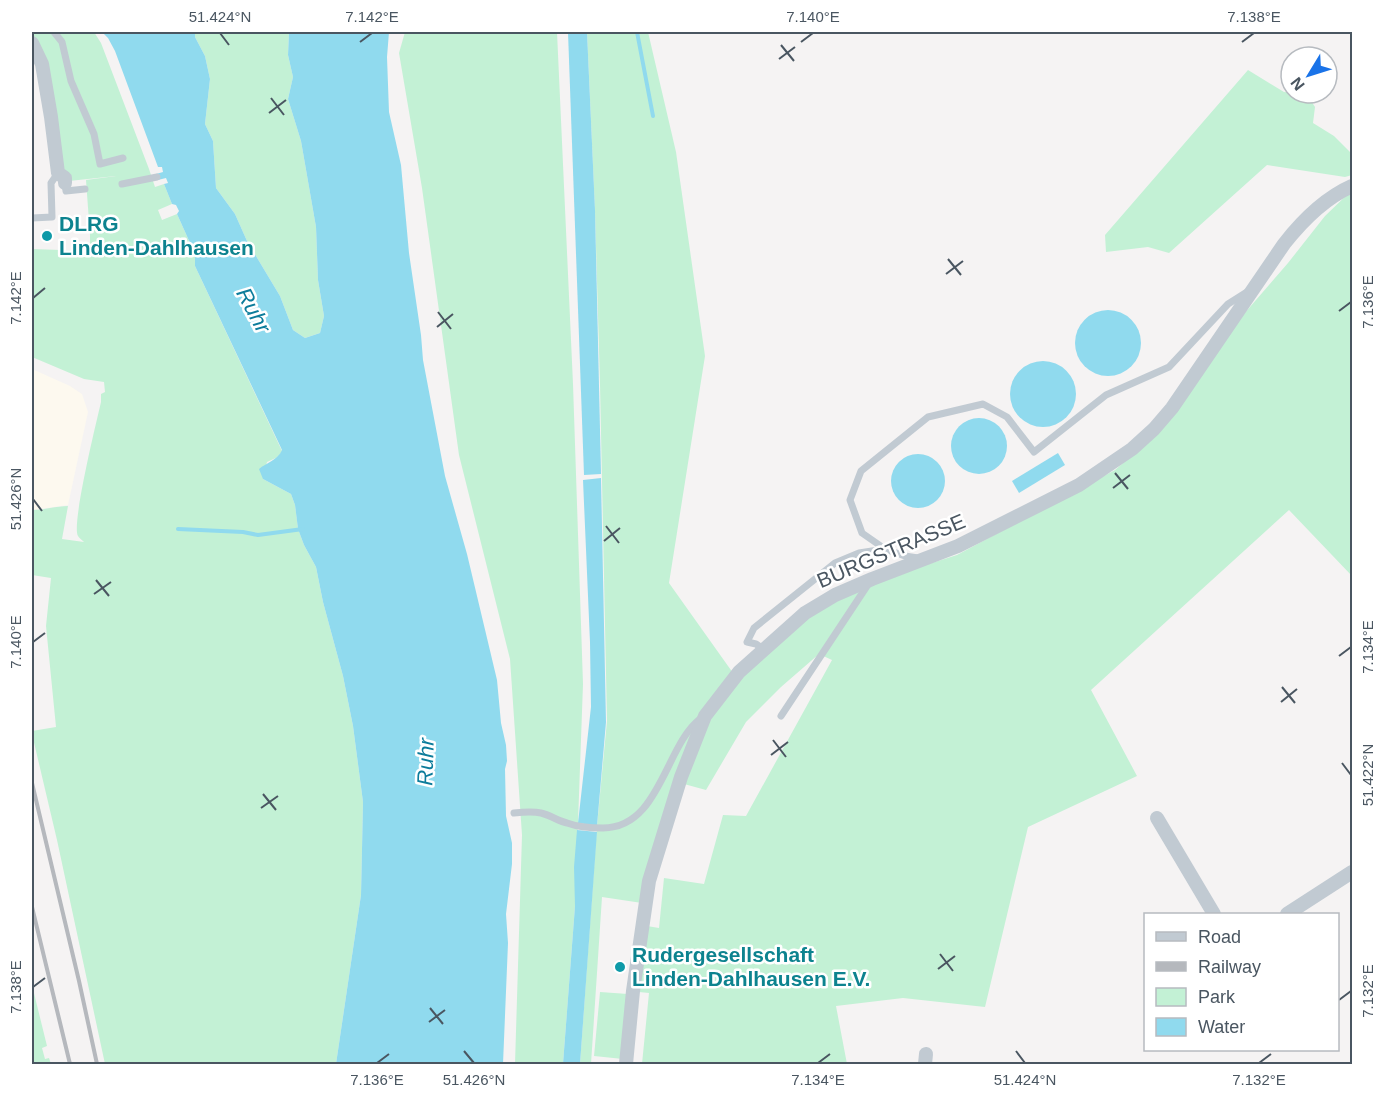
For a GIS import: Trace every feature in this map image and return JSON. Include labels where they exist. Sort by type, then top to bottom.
[{"type":"street","points":[[32,43],[42,64],[63,182]]},
{"type":"street","name":"BURGSTRASSE","points":[[626,1065],[633,991],[649,880],[678,787],[705,716],[739,672],[793,623],[820,603],[872,579],[958,546],[1060,495],[1109,466],[1132,449],[1172,408],[1284,244],[1304,220],[1351,186]]},
{"type":"street","points":[[1157,818],[1213,913]]},
{"type":"street","points":[[1290,913],[1353,872]]},
{"type":"lane","points":[[54,32],[62,42],[71,81],[94,134],[99,164],[123,158]]},
{"type":"lane","points":[[122,184],[157,177]]},
{"type":"lane","points":[[32,218],[52,217],[51,183],[63,182],[86,189]]},
{"type":"lane","points":[[926,559],[905,556],[885,549],[862,533],[850,500],[861,471],[928,417],[983,404],[1006,417],[1034,452],[1106,395],[1169,367],[1228,304],[1255,288]]},
{"type":"lane","points":[[765,650],[756,644],[747,642],[754,628],[835,562],[858,553],[885,549]]},
{"type":"lane","points":[[781,716],[872,579]]},
{"type":"lane","points":[[514,813],[540,812],[567,824],[604,828],[623,824],[632,819],[652,798],[687,734],[694,724],[705,716]]},
{"type":"shaded area","points":[[32,369],[82,394],[88,412],[68,505],[32,510]]},
{"type":"green space","points":[[32,32],[94,32],[101,43],[155,187],[164,184],[172,204],[158,210],[162,220],[177,214],[195,254],[195,266],[282,451],[278,457],[267,462],[263,479],[291,494],[298,529],[316,567],[353,726],[363,802],[361,895],[336,1064],[105,1064],[32,734],[32,731],[56,727],[46,626],[51,578],[32,575],[32,510],[68,506],[62,539],[84,542],[78,536],[78,513],[101,394],[105,392],[104,382],[84,379],[32,357],[32,249],[90,251],[86,180],[116,176],[69,181],[59,172],[39,45],[32,36]]},
{"type":"green space","points":[[195,32],[289,32],[288,55],[293,77],[288,99],[301,141],[316,227],[318,280],[324,316],[320,333],[305,338],[293,330],[280,296],[247,241],[235,214],[216,188],[213,141],[205,124],[210,79],[205,56],[195,37]]},
{"type":"green space","points":[[405,32],[557,32],[573,384],[583,684],[575,906],[563,1064],[515,1064],[522,835],[510,659],[459,455],[422,188],[399,53]]},
{"type":"green space","points":[[587,32],[648,32],[676,152],[705,356],[669,583],[733,673],[806,616],[875,581],[957,555],[1115,470],[1131,456],[1230,330],[1325,216],[1352,190],[1352,576],[1289,510],[1091,690],[1137,776],[1028,827],[985,1007],[903,998],[836,1006],[847,1064],[642,1064],[649,993],[639,992],[647,926],[659,928],[664,878],[704,884],[723,815],[746,816],[832,660],[819,654],[746,722],[706,790],[684,784],[642,903],[602,897],[591,1064],[580,1064],[607,721],[595,211]]},
{"type":"green space","points":[[1248,70],[1279,89],[1279,105],[1314,105],[1313,123],[1334,136],[1352,154],[1352,175],[1345,177],[1267,165],[1169,253],[1148,247],[1106,252],[1105,235]]},
{"type":"green space","points":[[32,985],[47,1046],[42,1048],[45,1059],[49,1058],[51,1064],[32,1064]]},
{"type":"green space","points":[[600,992],[628,994],[623,1059],[594,1056]]},
{"type":"water","name":"Ruhr","points":[[102,32],[195,32],[195,37],[205,56],[210,79],[205,124],[213,141],[216,188],[235,214],[247,241],[280,296],[293,330],[305,338],[320,333],[324,316],[318,280],[316,227],[301,141],[288,99],[293,77],[288,55],[289,32],[389,32],[387,57],[389,112],[401,165],[409,253],[423,360],[445,476],[467,554],[497,680],[501,723],[506,745],[506,816],[512,843],[512,864],[506,914],[508,943],[503,1064],[336,1064],[361,895],[363,802],[353,726],[343,676],[316,567],[298,529],[291,494],[263,479],[259,469],[275,459],[282,450],[195,266],[195,254],[177,214],[179,211],[176,205],[172,204],[164,184],[168,183],[166,178],[158,180],[156,174],[163,172],[162,167],[158,167],[115,51]]},
{"type":"water","points":[[568,32],[587,32],[595,210],[601,474],[584,475]]},
{"type":"water","points":[[1108,310],[1121,313],[1131,320],[1138,330],[1141,343],[1138,356],[1131,366],[1121,373],[1108,376],[1095,373],[1085,366],[1078,356],[1075,343],[1078,330],[1085,320],[1095,313]]},
{"type":"water","points":[[1036,361],[1050,361],[1062,366],[1071,375],[1076,394],[1074,407],[1067,418],[1050,427],[1036,427],[1024,422],[1015,413],[1010,401],[1010,387],[1015,375],[1024,366]]},
{"type":"water","points":[[979,418],[994,423],[1002,431],[1007,446],[1002,461],[994,469],[979,474],[964,469],[956,461],[951,446],[956,431],[964,423]]},
{"type":"water","points":[[1058,453],[1065,465],[1019,493],[1012,481]]},
{"type":"water","points":[[918,454],[928,456],[937,462],[943,471],[945,481],[943,491],[937,500],[928,506],[918,508],[908,506],[899,500],[893,491],[891,481],[893,471],[899,462],[908,456]]},
{"type":"water","points":[[601,478],[606,722],[597,826],[578,823],[591,707],[583,480]]},
{"type":"water","points":[[577,830],[597,832],[580,1064],[563,1064],[575,906],[574,867]]},
{"type":"waterway","points":[[637,32],[653,116]]},
{"type":"waterway","points":[[178,529],[243,532],[258,535],[303,529]]},
{"type":"railway","points":[[32,783],[97,1064]]},
{"type":"railway","points":[[32,907],[70,1064]]},
{"type":"place","name":"DLRG Linden-Dahlhausen","points":[[47,236]]},
{"type":"place","name":"Rudergesellschaft Linden-Dahlhausen E.V.","points":[[620,967]]}]
